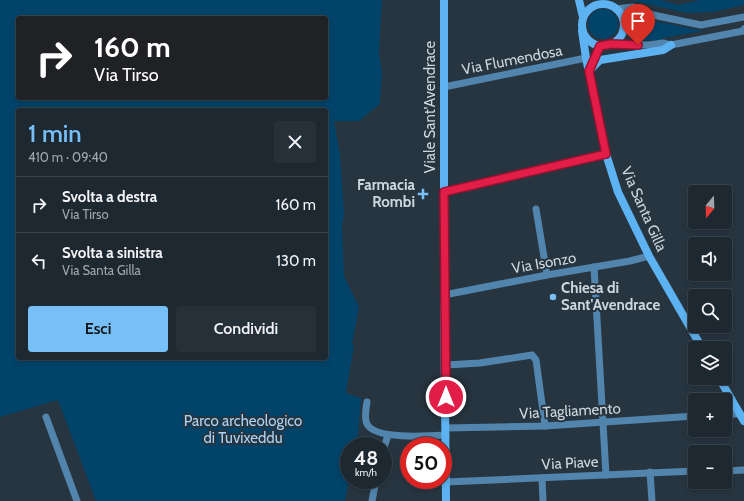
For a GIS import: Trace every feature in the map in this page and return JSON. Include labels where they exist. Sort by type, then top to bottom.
[{"type":"street","name":"Viale Sant'Avendrace","points":[[444,0],[444,295],[446,437]]},
{"type":"street","name":"Via Santa Gilla","points":[[579,0],[583,17],[582,31],[586,58],[606,154],[618,192],[649,256],[698,341]]},
{"type":"street","points":[[583,17],[591,7],[604,4],[616,8],[633,7],[653,16]]},
{"type":"street","points":[[616,8],[623,19],[623,31]]},
{"type":"street","points":[[611,44],[620,37],[632,20],[644,15],[701,24],[744,17]]},
{"type":"street","points":[[589,71],[600,60],[663,50],[671,45],[742,31],[744,29]]},
{"type":"street","points":[[582,31],[587,39],[600,46],[611,44],[649,45],[662,43],[671,45]]},
{"type":"street","points":[[589,71],[600,46]]},
{"type":"street","name":"Via Flumendosa","points":[[444,87],[586,58]]},
{"type":"street","points":[[444,192],[606,154]]},
{"type":"street","points":[[536,209],[547,275]]},
{"type":"street","name":"Via Isonzo","points":[[444,295],[630,261],[649,256]]},
{"type":"street","points":[[594,267],[606,475]]},
{"type":"street","points":[[446,365],[480,363],[532,355],[536,360],[545,426]]},
{"type":"street","points":[[723,385],[742,417]]},
{"type":"street","points":[[367,402],[367,425],[372,429],[388,435]]},
{"type":"street","points":[[732,415],[742,417]]},
{"type":"street","points":[[46,417],[77,501]]},
{"type":"street","name":"Via Tagliamento","points":[[388,435],[409,436],[446,432],[688,417]]},
{"type":"street","points":[[732,471],[744,470]]},
{"type":"street","points":[[650,472],[652,501]]},
{"type":"street","name":"Via Piave","points":[[452,482],[650,472],[688,472]]},
{"type":"street","points":[[542,478],[543,501]]},
{"type":"street","points":[[372,501],[374,489]]},
{"type":"street","name":"Viale Sant'Avendrace","points":[[446,489],[446,501]]},
{"type":"green space","name":"Parco archeologico di Tuvixeddu","points":[[0,0],[382,0],[379,52],[382,72],[380,104],[359,121],[334,121],[340,155],[344,213],[342,227],[344,276],[359,307],[352,344],[354,345],[346,393],[361,398],[358,437],[340,437],[340,489],[347,489],[345,501],[96,501],[58,400],[0,417]]},
{"type":"green space","points":[[630,0],[660,0],[678,5],[700,0],[744,0],[744,5],[713,12],[687,13]]},
{"type":"green space","points":[[603,9],[614,13],[618,24],[614,35],[603,39],[592,35],[588,24],[592,13]]},
{"type":"green space","points":[[641,21],[654,21],[703,31],[662,38],[661,40],[640,40],[634,36],[633,30]]},
{"type":"place","name":"Farmacia Rombi","points":[[423,194]]},
{"type":"place","name":"Chiesa di Sant'Avendrace","points":[[553,297]]},
{"type":"route","points":[[446,397],[444,192],[606,154],[589,71],[600,46],[611,44],[638,45]]}]
